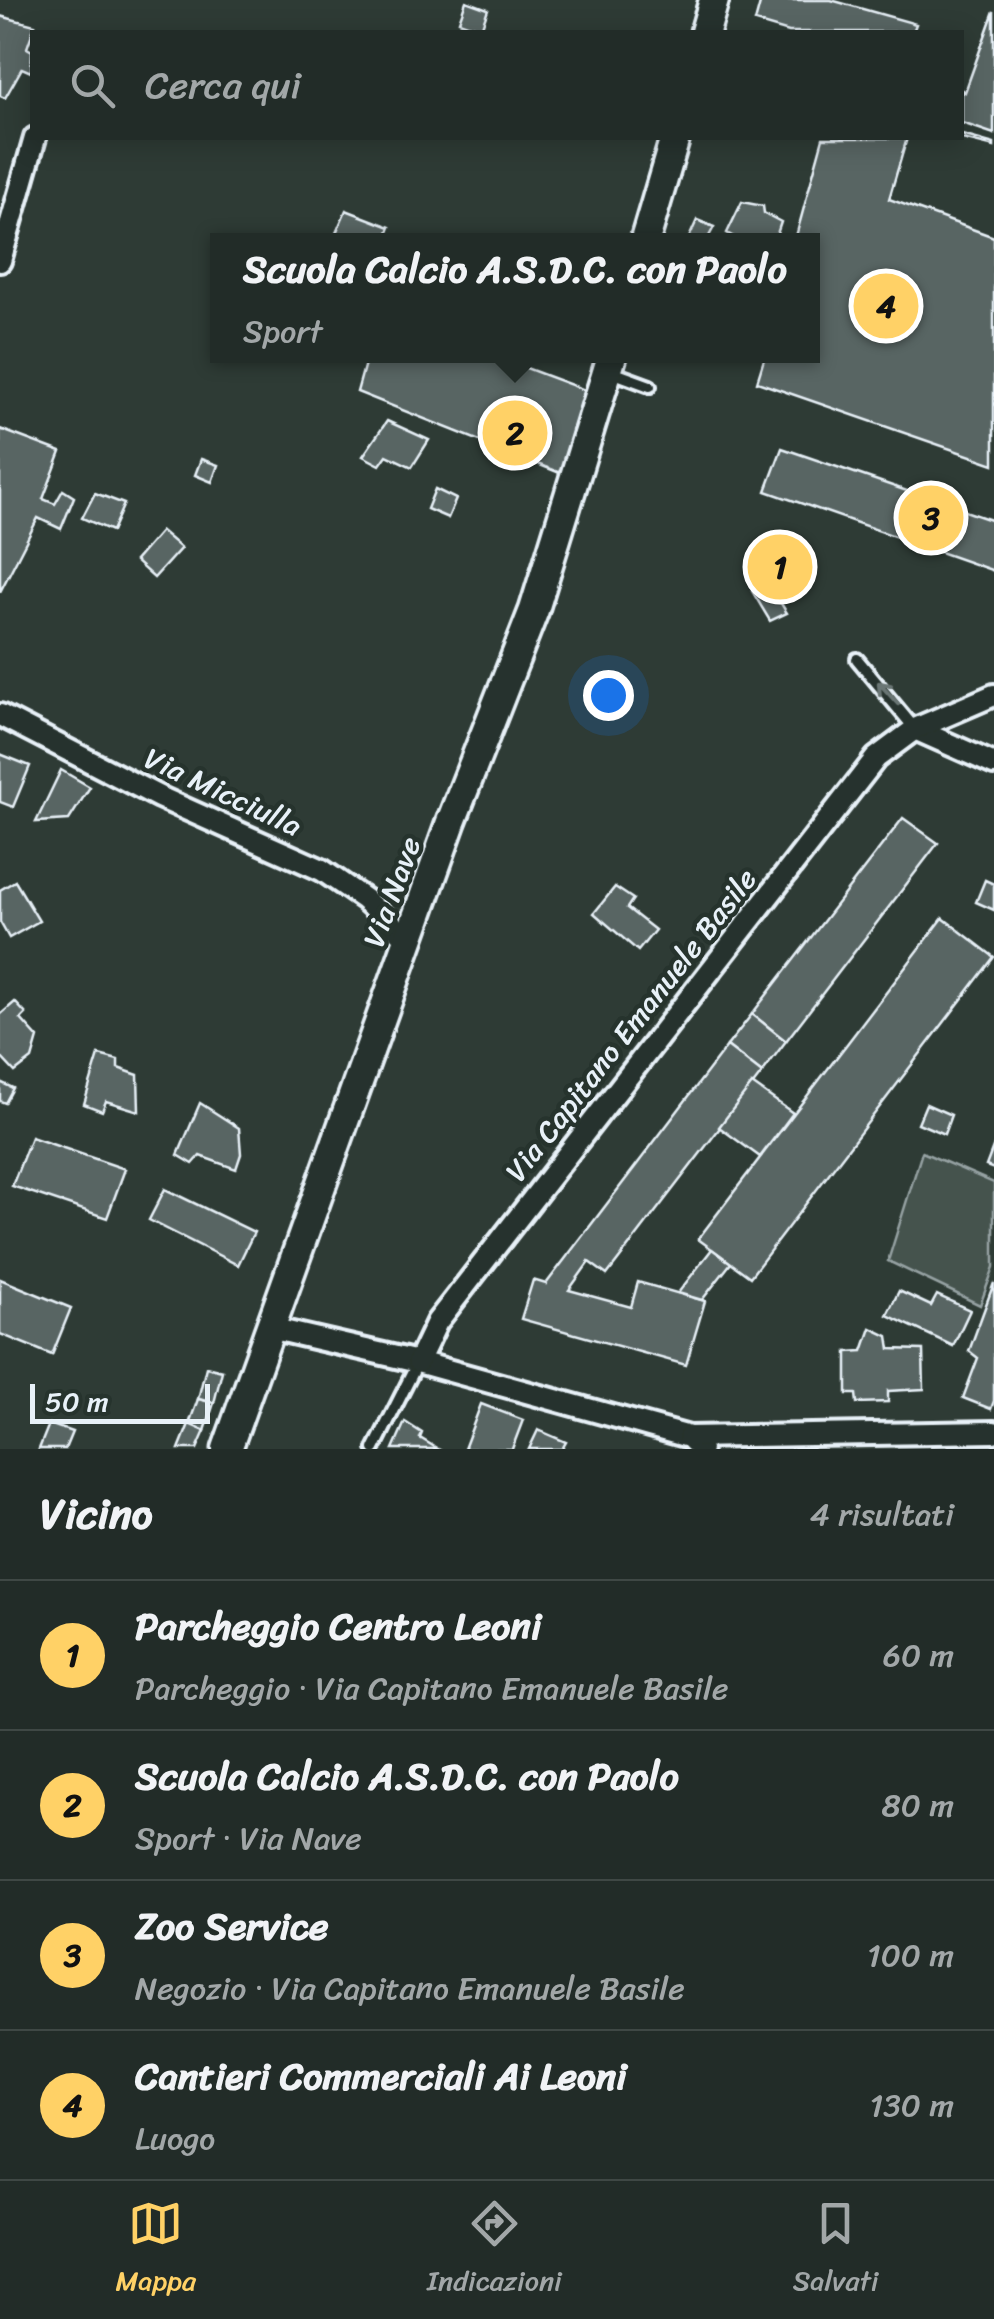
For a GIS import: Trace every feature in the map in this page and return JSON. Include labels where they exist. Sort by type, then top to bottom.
[{"type":"street","points":[[706,30],[714,0]]},
{"type":"street","points":[[0,262],[35,140]]},
{"type":"street","points":[[647,233],[674,140]]},
{"type":"street","name":"Via Nave","points":[[227,1449],[409,940],[534,610],[610,363]]},
{"type":"street","name":"Via Capitano Emanuele Basile","points":[[418,1362],[436,1322],[876,758],[915,729],[994,695]]},
{"type":"street","name":"Via Micciulla","points":[[0,715],[159,797],[322,870],[364,899],[409,940]]},
{"type":"street","points":[[915,729],[994,764]]},
{"type":"street","points":[[270,1328],[418,1362],[695,1443],[994,1434],[989,1449]]},
{"type":"lane","points":[[610,363],[650,386]]},
{"type":"lane","points":[[857,658],[915,729]]},
{"type":"lane","name":"Via Capitano Emanuele Basile","points":[[374,1449],[418,1362]]},
{"type":"shaded area","points":[[922,1152],[994,1183],[994,1267],[980,1305],[888,1261]]},
{"type":"building","points":[[761,0],[831,0],[916,24],[914,30],[782,30],[755,22]]},
{"type":"building","points":[[466,1],[488,9],[481,29],[459,21]]},
{"type":"building","points":[[994,11],[994,134],[964,124],[965,92]]},
{"type":"building","points":[[0,16],[35,25],[30,30],[27,48],[30,72],[22,68],[5,98],[0,96]]},
{"type":"building","points":[[964,136],[994,144],[964,140]]},
{"type":"building","points":[[822,140],[906,140],[889,199],[994,237],[994,464],[757,382],[763,363],[820,363],[820,233],[797,233]]},
{"type":"building","points":[[742,202],[763,206],[764,213],[781,222],[777,233],[727,233]]},
{"type":"building","points":[[346,210],[390,227],[388,233],[336,233]]},
{"type":"building","points":[[697,220],[714,227],[711,233],[691,233]]},
{"type":"building","points":[[365,363],[513,363],[585,390],[560,473],[357,392]]},
{"type":"building","points":[[387,421],[429,440],[412,467],[387,455],[380,465],[363,456]]},
{"type":"building","points":[[0,429],[61,452],[43,499],[55,504],[63,490],[74,497],[61,529],[38,518],[0,592]]},
{"type":"building","points":[[782,448],[994,521],[994,571],[766,491]]},
{"type":"building","points":[[201,459],[218,465],[212,482],[195,475]]},
{"type":"building","points":[[435,489],[456,499],[448,518],[427,509]]},
{"type":"building","points":[[95,493],[124,504],[112,531],[82,518]]},
{"type":"building","points":[[161,531],[181,548],[154,578],[135,561]]},
{"type":"building","points":[[767,581],[787,613],[770,621],[752,591]]},
{"type":"building","points":[[0,754],[30,766],[13,807],[0,802]]},
{"type":"building","points":[[61,770],[90,787],[69,820],[36,822]]},
{"type":"building","points":[[903,818],[938,843],[786,1041],[752,1014]]},
{"type":"building","points":[[985,880],[994,884],[994,910],[976,902]]},
{"type":"building","points":[[15,881],[39,921],[9,938],[0,922],[0,890]]},
{"type":"building","points":[[615,887],[633,899],[627,908],[655,930],[638,951],[594,913]]},
{"type":"building","points":[[943,918],[994,957],[750,1277],[698,1239]]},
{"type":"building","points":[[15,1002],[26,1014],[21,1019],[38,1038],[32,1059],[15,1072],[0,1056],[0,1015]]},
{"type":"building","points":[[752,1014],[786,1041],[762,1073],[727,1046]]},
{"type":"building","points":[[727,1046],[762,1073],[607,1275],[589,1262],[569,1290],[631,1307],[638,1282],[705,1301],[686,1365],[521,1319],[533,1280],[546,1284]]},
{"type":"building","points":[[99,1055],[118,1060],[118,1068],[138,1075],[139,1111],[106,1101],[102,1111],[84,1104]]},
{"type":"building","points":[[0,1082],[13,1088],[5,1103],[0,1101]]},
{"type":"building","points":[[752,1084],[793,1113],[760,1157],[719,1127]]},
{"type":"building","points":[[200,1103],[239,1128],[241,1154],[236,1169],[200,1156],[193,1164],[178,1155]]},
{"type":"building","points":[[926,1104],[951,1115],[944,1134],[918,1123]]},
{"type":"building","points":[[31,1137],[125,1169],[107,1218],[12,1186]]},
{"type":"building","points":[[994,1145],[994,1169],[986,1166]]},
{"type":"building","points":[[165,1189],[254,1232],[238,1265],[149,1220]]},
{"type":"building","points":[[712,1249],[731,1263],[702,1300],[678,1293]]},
{"type":"building","points":[[0,1279],[71,1308],[52,1355],[0,1334]]},
{"type":"building","points":[[994,1283],[991,1409],[963,1398],[978,1358],[969,1351]]},
{"type":"building","points":[[899,1291],[931,1306],[937,1295],[970,1310],[953,1346],[887,1315]]},
{"type":"building","points":[[871,1328],[888,1336],[890,1349],[923,1350],[924,1389],[888,1391],[888,1402],[857,1403],[856,1394],[847,1394],[847,1352],[863,1351]]},
{"type":"building","points":[[206,1367],[222,1371],[214,1403],[198,1399]]},
{"type":"building","points":[[198,1399],[214,1403],[205,1431],[189,1424]]},
{"type":"building","points":[[481,1404],[523,1420],[512,1449],[464,1449]]},
{"type":"building","points":[[405,1422],[422,1433],[420,1438],[438,1449],[393,1449]]},
{"type":"building","points":[[49,1424],[72,1432],[65,1449],[39,1449]]},
{"type":"building","points":[[189,1424],[205,1431],[197,1449],[179,1449]]},
{"type":"building","points":[[538,1430],[566,1442],[562,1449],[529,1449]]},
{"type":"place","name":"Cantieri Commerciali Ai Leoni","points":[[886,306]]},
{"type":"place","name":"Scuola Calcio A.S.D.C. con Paolo","points":[[515,433]]},
{"type":"place","name":"Zoo Service","points":[[931,518]]},
{"type":"place","name":"Parcheggio Centro Leoni","points":[[780,567]]}]
